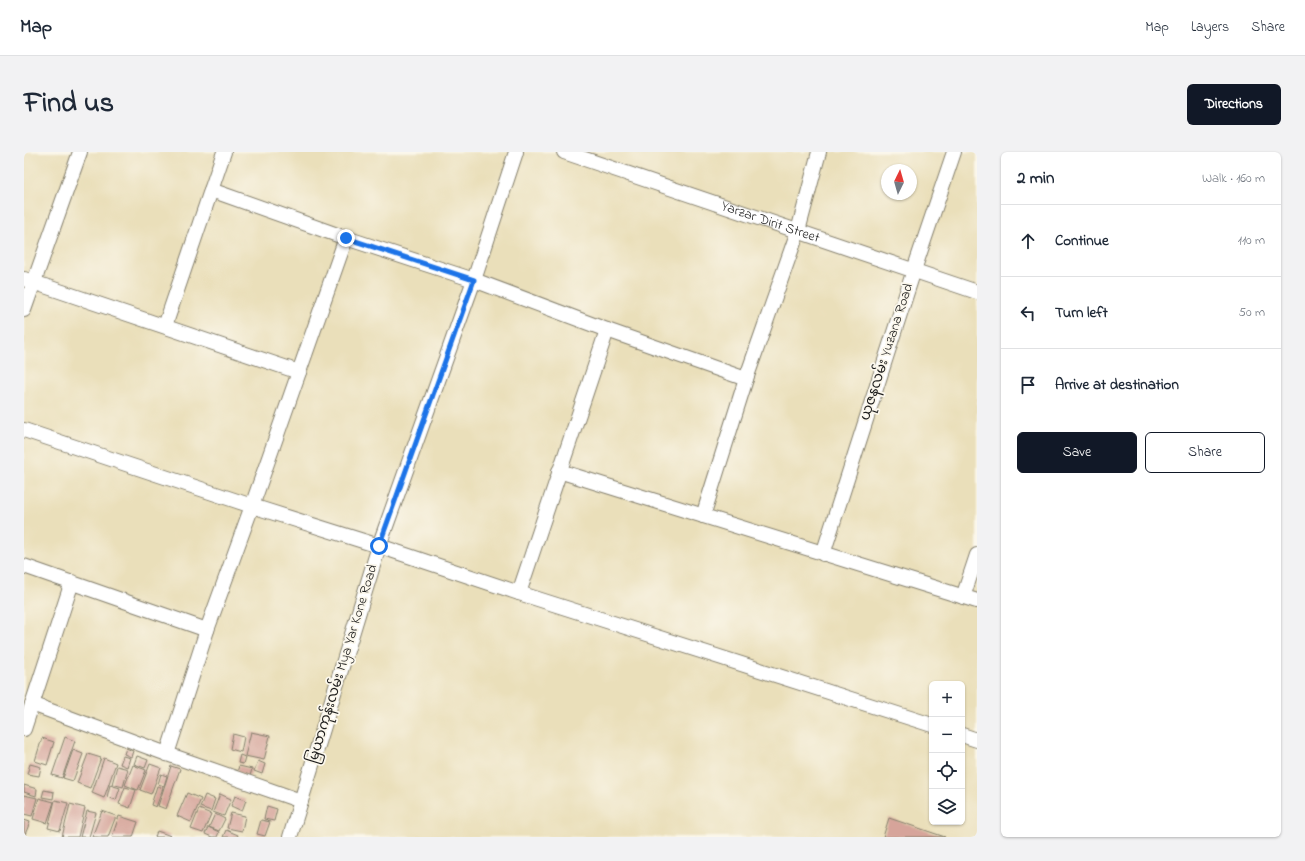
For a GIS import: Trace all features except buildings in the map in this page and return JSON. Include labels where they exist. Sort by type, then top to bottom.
[{"type":"street","points":[[24,310],[29,280],[80,152]]},
{"type":"street","points":[[165,326],[224,152]]},
{"type":"street","name":"မြယာကုန်းလမ်း Mya Yar Kone Road","points":[[290,837],[379,546],[474,280],[516,152]]},
{"type":"street","name":"Yarzar Dirit Street","points":[[564,152],[604,167],[977,292]]},
{"type":"street","points":[[703,516],[746,379],[798,231],[819,152]]},
{"type":"street","name":"ယုဇနလမ်း Yuzana Road","points":[[823,554],[914,270],[954,152]]},
{"type":"street","points":[[211,190],[346,238],[474,280],[607,330],[746,379]]},
{"type":"street","points":[[167,754],[207,630],[346,238]]},
{"type":"street","points":[[29,280],[299,372]]},
{"type":"street","points":[[519,593],[607,330]]},
{"type":"street","points":[[24,430],[519,593],[929,724]]},
{"type":"street","points":[[560,471],[977,601]]},
{"type":"street","points":[[963,597],[977,555]]},
{"type":"street","points":[[24,566],[207,630]]},
{"type":"street","points":[[24,729],[72,582]]},
{"type":"street","points":[[32,704],[167,754],[301,800]]},
{"type":"street","points":[[965,736],[977,740]]},
{"type":"route","points":[[346,238],[474,280],[379,546]]}]
